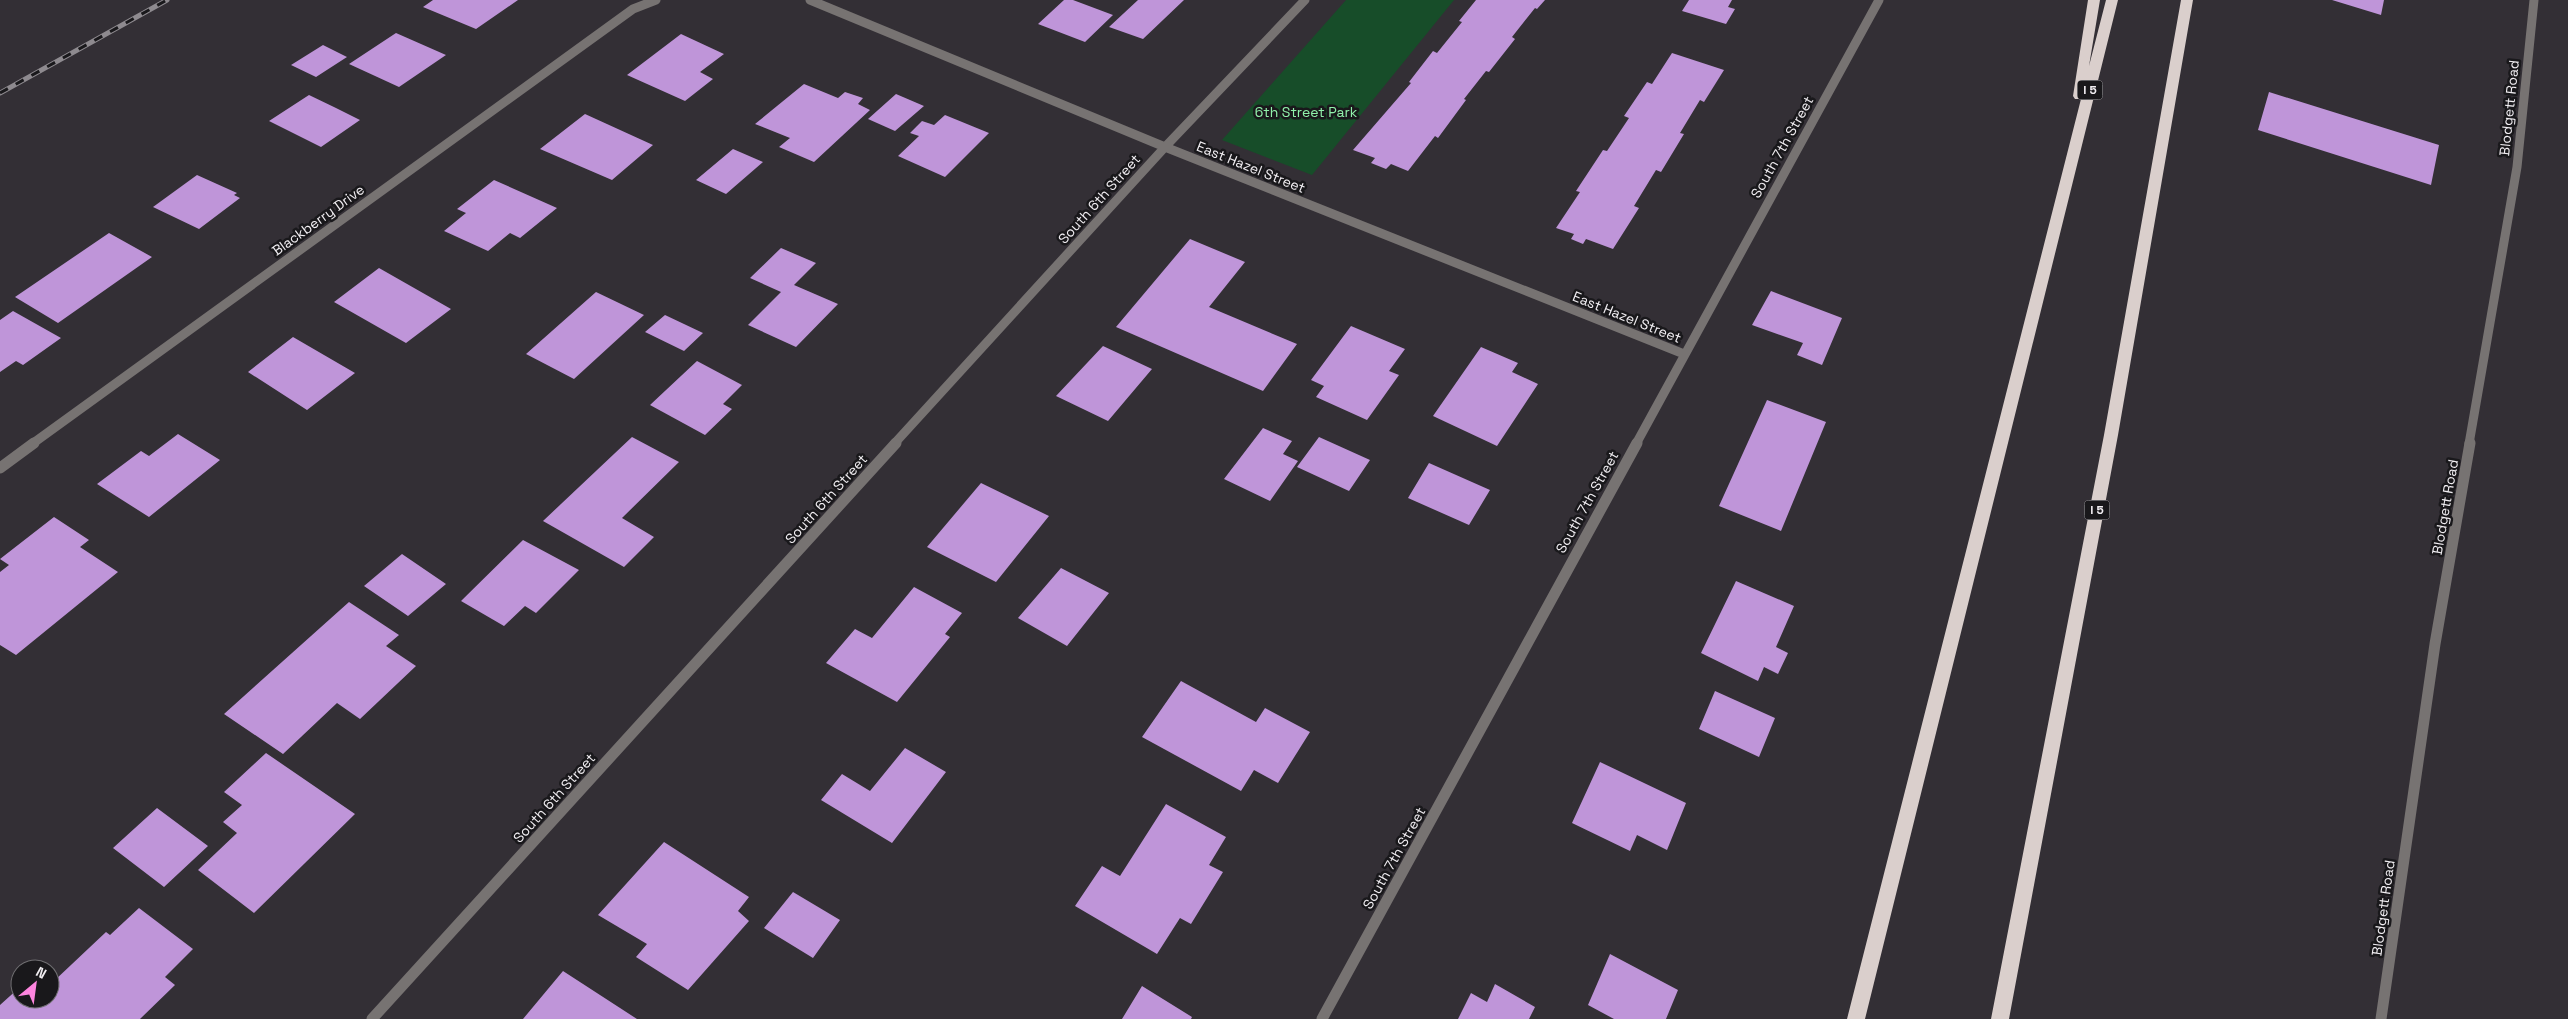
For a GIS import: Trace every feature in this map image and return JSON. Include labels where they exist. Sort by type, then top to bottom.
[{"type":"highway","points":[[2067,179],[2094,0]]},
{"type":"highway","name":"I 5","points":[[1856,1019],[2112,0]]},
{"type":"highway","name":"I 5","points":[[2000,1019],[2109,444],[2188,0]]},
{"type":"street","name":"Blackberry Drive","points":[[0,468],[633,9],[656,0]]},
{"type":"street","name":"East Hazel Street","points":[[810,0],[1165,147],[1684,354]]},
{"type":"street","name":"South 6th Street","points":[[372,1019],[1165,147],[1304,0]]},
{"type":"street","name":"South 7th Street","points":[[1322,1019],[1879,0]]},
{"type":"street","name":"Blodgett Road","points":[[2381,1019],[2435,644],[2517,167],[2534,0]]},
{"type":"green space","name":"6th Street Park","points":[[1346,0],[1454,0],[1312,175],[1222,140]]},
{"type":"building","points":[[433,0],[518,0],[476,29],[423,7]]},
{"type":"building","points":[[1064,0],[1073,0],[1113,15],[1085,42],[1038,24]]},
{"type":"building","points":[[1138,0],[1184,0],[1143,39],[1109,27]]},
{"type":"building","points":[[1476,0],[1545,0],[1537,9],[1535,8],[1512,37],[1515,39],[1489,72],[1486,71],[1464,99],[1466,100],[1438,138],[1435,136],[1408,171],[1391,164],[1386,169],[1371,163],[1375,158],[1353,150],[1411,83],[1409,82],[1433,51],[1437,53],[1462,22],[1459,21]]},
{"type":"building","points":[[1689,0],[1732,0],[1728,7],[1735,9],[1726,24],[1682,11]]},
{"type":"building","points":[[2332,0],[2384,0],[2381,15]]},
{"type":"building","points":[[396,33],[446,55],[399,87],[349,64]]},
{"type":"building","points":[[681,34],[724,54],[700,72],[713,79],[685,101],[627,75]]},
{"type":"building","points":[[323,45],[347,57],[316,77],[291,65]]},
{"type":"building","points":[[1672,53],[1724,70],[1704,102],[1700,100],[1680,133],[1684,134],[1661,172],[1656,170],[1634,206],[1639,208],[1613,249],[1586,239],[1583,244],[1571,239],[1574,234],[1556,228],[1580,192],[1576,191],[1603,150],[1607,151],[1629,118],[1624,116],[1647,82],[1652,84]]},
{"type":"building","points":[[804,84],[838,98],[845,92],[863,98],[858,104],[870,110],[814,162],[779,147],[790,138],[755,124]]},
{"type":"building","points":[[2269,92],[2439,145],[2431,185],[2258,130]]},
{"type":"building","points":[[896,94],[924,106],[895,131],[868,119]]},
{"type":"building","points":[[309,95],[360,120],[321,147],[269,121]]},
{"type":"building","points":[[585,114],[653,145],[612,180],[540,149]]},
{"type":"building","points":[[945,115],[989,133],[945,177],[898,156],[919,136],[910,133],[922,121],[934,125]]},
{"type":"building","points":[[733,149],[763,162],[726,194],[696,180]]},
{"type":"building","points":[[197,175],[237,193],[234,195],[240,198],[199,229],[153,207]]},
{"type":"building","points":[[494,180],[557,208],[520,238],[510,233],[488,251],[444,231],[466,213],[457,209]]},
{"type":"building","points":[[109,233],[152,257],[58,323],[15,297]]},
{"type":"building","points":[[1190,239],[1245,262],[1209,307],[1297,344],[1263,391],[1116,327]]},
{"type":"building","points":[[781,248],[816,263],[794,285],[838,304],[796,347],[748,325],[781,292],[750,278]]},
{"type":"building","points":[[379,268],[451,309],[406,343],[334,302]]},
{"type":"building","points":[[1771,291],[1842,318],[1822,365],[1797,355],[1803,343],[1752,325]]},
{"type":"building","points":[[596,292],[644,315],[574,379],[526,354]]},
{"type":"building","points":[[13,311],[61,338],[23,365],[16,361],[0,372],[0,320]]},
{"type":"building","points":[[665,315],[703,333],[684,351],[645,332]]},
{"type":"building","points":[[1351,326],[1405,349],[1389,371],[1399,375],[1367,420],[1316,397],[1324,386],[1311,380]]},
{"type":"building","points":[[293,337],[355,373],[307,410],[248,372]]},
{"type":"building","points":[[1103,346],[1152,369],[1108,421],[1056,396]]},
{"type":"building","points":[[1481,347],[1518,363],[1512,372],[1538,384],[1497,446],[1433,416]]},
{"type":"building","points":[[697,361],[742,385],[723,404],[732,409],[705,435],[650,405]]},
{"type":"building","points":[[1767,400],[1826,422],[1781,531],[1719,506]]},
{"type":"building","points":[[1263,428],[1292,441],[1283,454],[1298,461],[1270,501],[1224,479]]},
{"type":"building","points":[[178,434],[220,460],[149,517],[97,484],[141,451],[149,456]]},
{"type":"building","points":[[632,437],[679,462],[622,518],[654,537],[624,567],[543,521]]},
{"type":"building","points":[[1319,437],[1370,460],[1349,491],[1297,467]]},
{"type":"building","points":[[1429,463],[1490,490],[1469,525],[1408,498]]},
{"type":"building","points":[[981,483],[1049,516],[996,582],[927,547]]},
{"type":"building","points":[[54,517],[89,540],[80,547],[118,572],[16,655],[0,645],[0,572],[9,565],[0,559]]},
{"type":"building","points":[[523,540],[579,570],[536,613],[525,606],[504,626],[461,601]]},
{"type":"building","points":[[402,554],[446,584],[408,616],[364,586]]},
{"type":"building","points":[[1061,568],[1109,593],[1067,646],[1018,618]]},
{"type":"building","points":[[1736,581],[1794,606],[1776,647],[1788,653],[1778,674],[1764,667],[1758,681],[1701,653]]},
{"type":"building","points":[[914,587],[962,613],[945,634],[950,637],[897,702],[826,663],[855,629],[872,638]]},
{"type":"building","points":[[349,602],[399,635],[386,646],[416,666],[360,719],[337,703],[283,754],[224,714]]},
{"type":"building","points":[[1181,681],[1256,722],[1265,708],[1310,732],[1278,783],[1254,770],[1241,791],[1142,737]]},
{"type":"building","points":[[1715,691],[1775,718],[1759,757],[1699,729]]},
{"type":"building","points":[[905,748],[946,772],[892,843],[821,800],[842,774],[870,791]]},
{"type":"building","points":[[266,753],[355,814],[254,913],[198,870],[237,833],[223,822],[242,805],[224,792]]},
{"type":"building","points":[[1600,762],[1686,803],[1667,850],[1637,835],[1630,851],[1572,823]]},
{"type":"building","points":[[1166,804],[1226,837],[1209,865],[1223,872],[1191,924],[1180,918],[1157,954],[1075,906],[1102,866],[1120,876]]},
{"type":"building","points":[[157,808],[208,846],[164,887],[113,848]]},
{"type":"building","points":[[664,842],[749,897],[738,911],[749,921],[688,990],[636,957],[647,944],[598,915]]},
{"type":"building","points":[[793,892],[840,920],[813,958],[764,928]]},
{"type":"building","points":[[139,908],[193,949],[165,977],[175,985],[140,1019],[0,1019],[0,1005],[10,996],[10,1009],[60,1009],[60,975],[106,932],[110,935]]},
{"type":"building","points":[[1610,954],[1678,990],[1666,1019],[1614,1019],[1588,1005]]},
{"type":"building","points":[[563,971],[637,1019],[523,1019]]},
{"type":"building","points":[[1495,984],[1535,1007],[1529,1019],[1458,1019],[1471,993],[1487,1002]]},
{"type":"building","points":[[1142,986],[1192,1017],[1191,1019],[1122,1019]]},
{"type":"railway","points":[[0,93],[167,0]]}]
